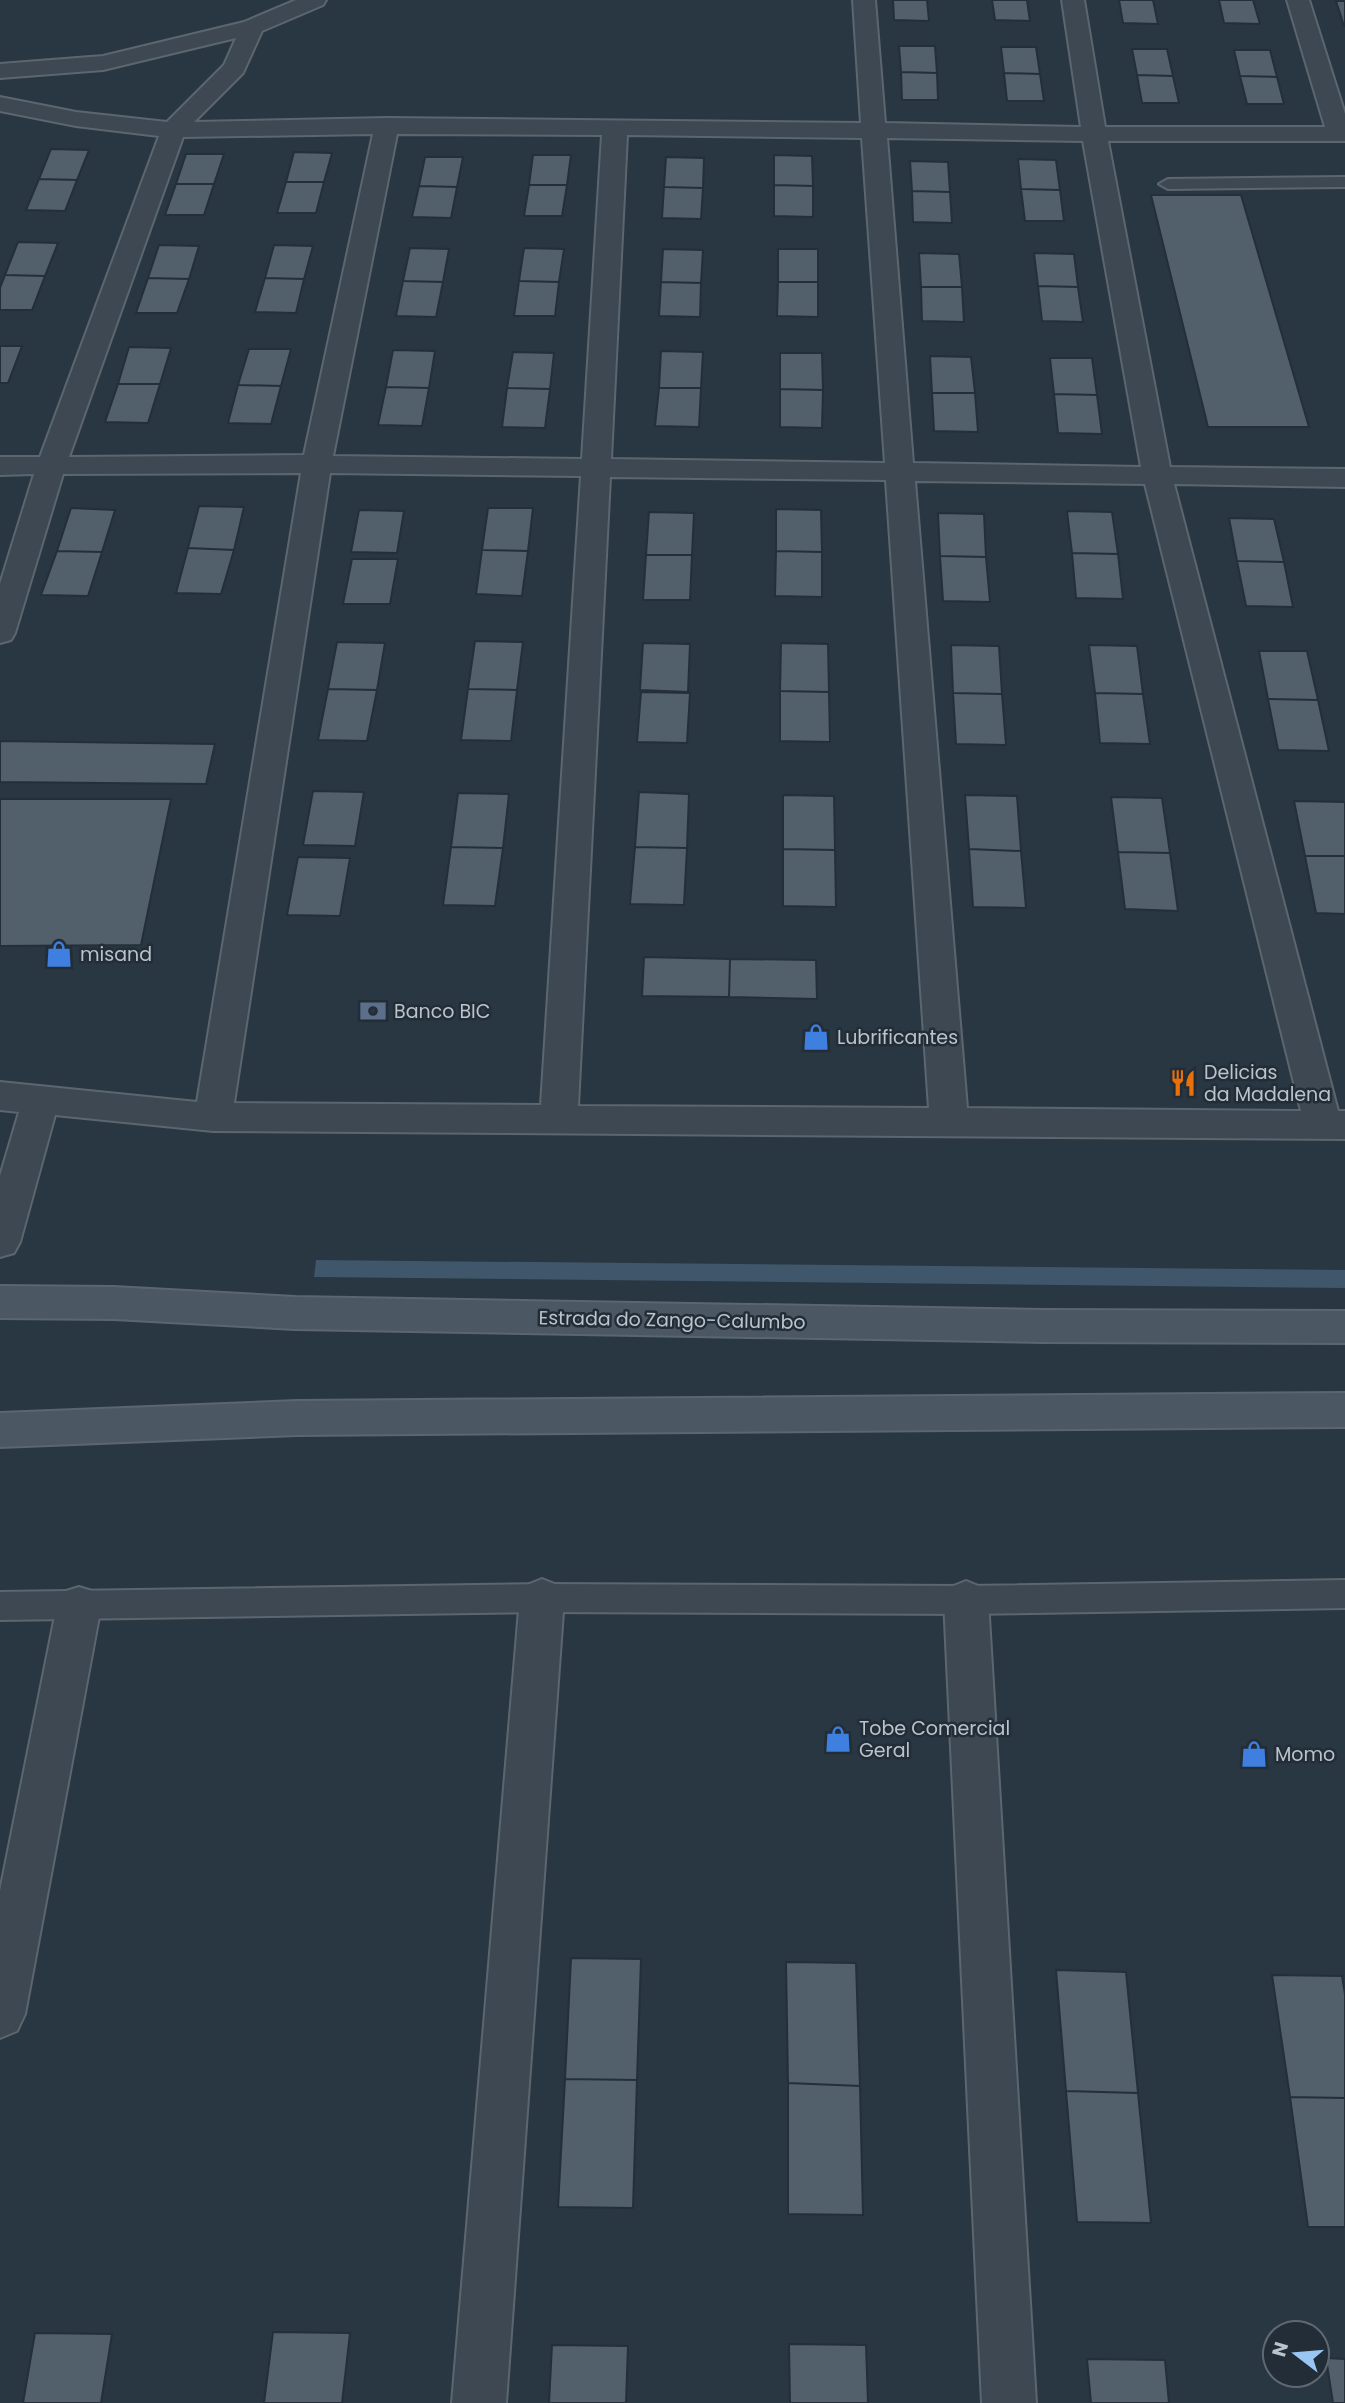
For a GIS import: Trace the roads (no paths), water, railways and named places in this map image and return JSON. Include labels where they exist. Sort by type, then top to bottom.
[{"type":"main road","name":"Estrada do Zango-Calumbo","points":[[0,1303],[114,1303],[309,1313],[946,1325],[1345,1327]]},
{"type":"main road","points":[[0,1430],[297,1418],[1345,1410]]},
{"type":"street","points":[[0,103],[40,80],[103,62],[252,27],[315,0]]},
{"type":"street","points":[[864,0],[949,1122]]},
{"type":"street","points":[[0,1096],[213,1117],[1334,1125],[1157,475],[1094,134],[1073,0]]},
{"type":"street","points":[[0,103],[76,119],[173,130],[387,125],[874,129],[1094,134],[1342,134],[1298,0]]},
{"type":"street","points":[[0,633],[51,467],[173,130],[235,68],[252,27]]},
{"type":"street","points":[[0,71],[103,62]]},
{"type":"street","points":[[213,1117],[317,464],[387,125]]},
{"type":"street","points":[[559,1120],[615,127]]},
{"type":"street","points":[[0,466],[317,464],[1345,478]]},
{"type":"street","points":[[0,1242],[41,1100]]},
{"type":"street","points":[[479,2403],[542,1598]]},
{"type":"street","points":[[966,1600],[1009,2403]]},
{"type":"street","points":[[0,2014],[79,1606]]},
{"type":"lane","points":[[1168,184],[1345,182]]},
{"type":"lane","points":[[0,1606],[542,1598],[966,1600],[1345,1594]]},
{"type":"water","points":[[316,1260],[1345,1270],[1345,1288],[314,1277]]},
{"type":"place","name":"misand","points":[[59,954]]},
{"type":"place","name":"Banco BIC","points":[[373,1011]]},
{"type":"place","name":"Lubrificantes","points":[[816,1037]]},
{"type":"place","name":"Delicias da Madalena","points":[[1183,1083]]},
{"type":"place","name":"Tobe Comercial Geral","points":[[838,1739]]},
{"type":"place","name":"Momo","points":[[1254,1754]]}]
